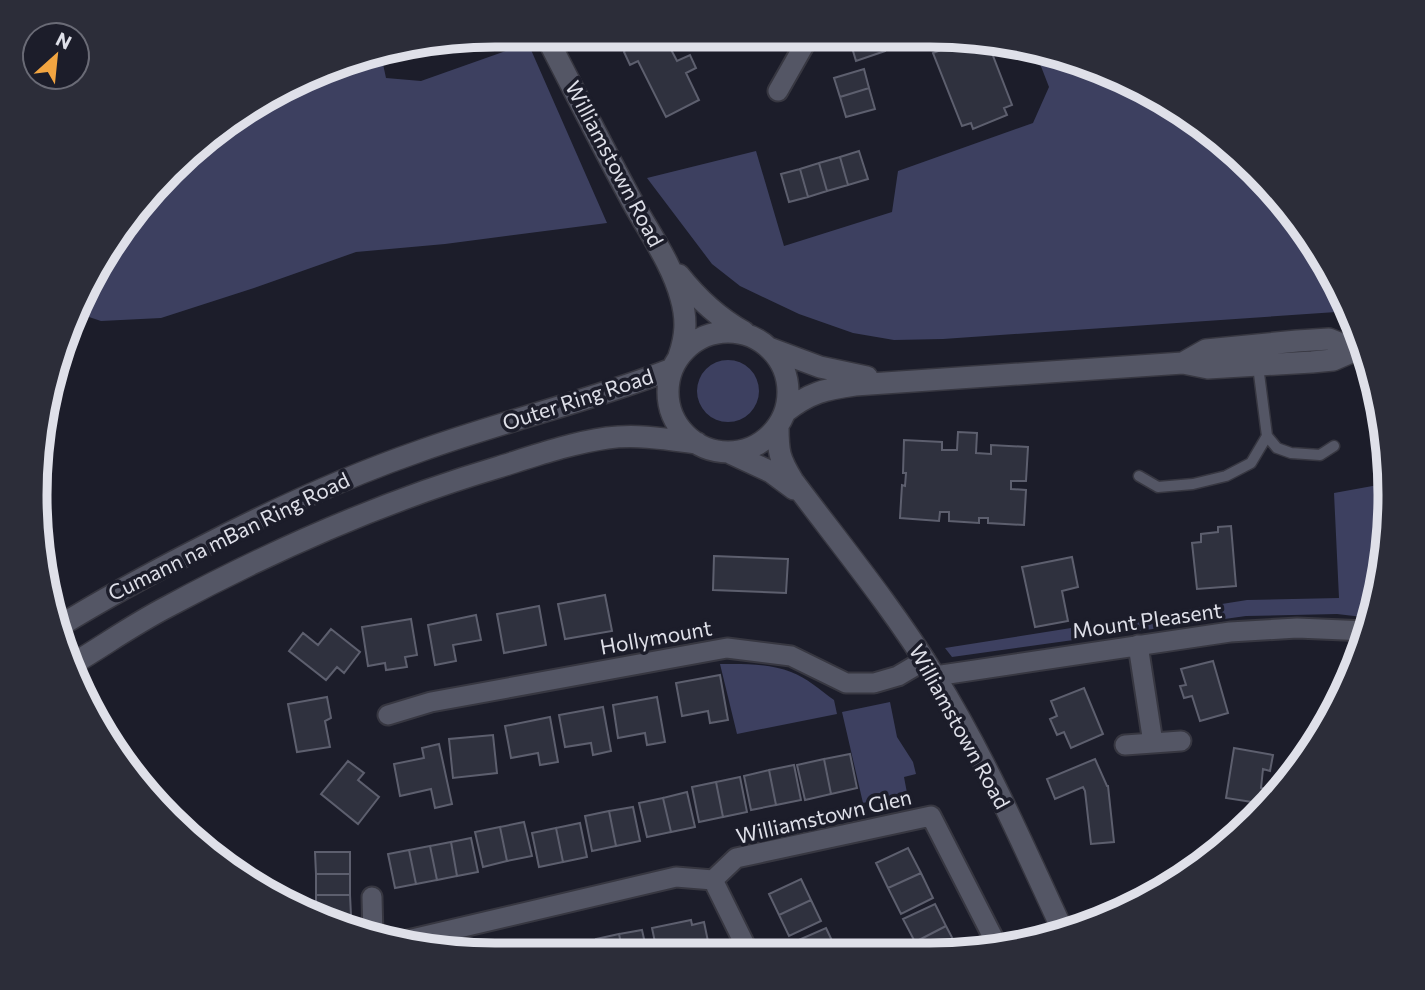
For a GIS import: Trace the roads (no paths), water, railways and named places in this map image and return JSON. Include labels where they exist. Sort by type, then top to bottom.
[{"type":"main road","name":"Williamstown Road","points":[[552,47],[634,206],[663,254]]},
{"type":"main road","points":[[663,254],[702,303],[716,315],[762,343],[780,361],[786,377],[788,395],[781,419]]},
{"type":"main road","points":[[663,254],[681,298],[686,330],[668,383],[671,411],[681,429],[697,443],[711,450],[727,452],[755,445],[764,440],[799,401],[819,392],[855,384],[1183,363],[1208,368],[1258,365],[1333,360],[1354,352]]},
{"type":"main road","points":[[676,363],[691,344],[705,336],[739,332],[838,372],[900,381]]},
{"type":"main road","points":[[1183,363],[1206,350],[1297,341],[1329,339],[1353,347]]},
{"type":"main road","name":"Outer Ring Road","points":[[485,430],[624,387],[676,363]]},
{"type":"main road","name":"Williamstown Road","points":[[781,419],[778,450],[783,464],[930,668],[992,780],[1059,923]]},
{"type":"main road","name":"Cumann na mBan Ring Road","points":[[66,622],[101,600],[302,497],[422,450],[485,430]]},
{"type":"main road","name":"Cumann na mBan Ring Road","points":[[79,660],[164,608],[251,563],[357,517],[455,480],[558,449],[606,438],[644,436],[697,443]]},
{"type":"main road","name":"Williamstown Road","points":[[727,452],[771,472],[809,502]]},
{"type":"street","points":[[778,91],[803,47]]},
{"type":"street","name":"Mount Pleasent","points":[[930,668],[1230,632],[1319,628],[1356,630]]},
{"type":"street","points":[[1138,645],[1153,743]]},
{"type":"street","name":"Hollymount","points":[[388,715],[431,702],[727,648],[791,656],[846,683],[874,684],[930,668]]},
{"type":"street","points":[[1125,745],[1181,741]]},
{"type":"street","name":"Williamstown Glen","points":[[713,880],[736,858],[931,816],[993,938]]},
{"type":"street","points":[[422,936],[676,877],[713,880],[744,943]]},
{"type":"street","points":[[372,897],[373,925]]},
{"type":"lane","points":[[1258,365],[1267,436],[1277,448],[1291,453],[1320,455],[1334,446]]},
{"type":"lane","points":[[1139,476],[1158,487],[1193,484],[1227,476],[1251,463],[1267,436]]}]
